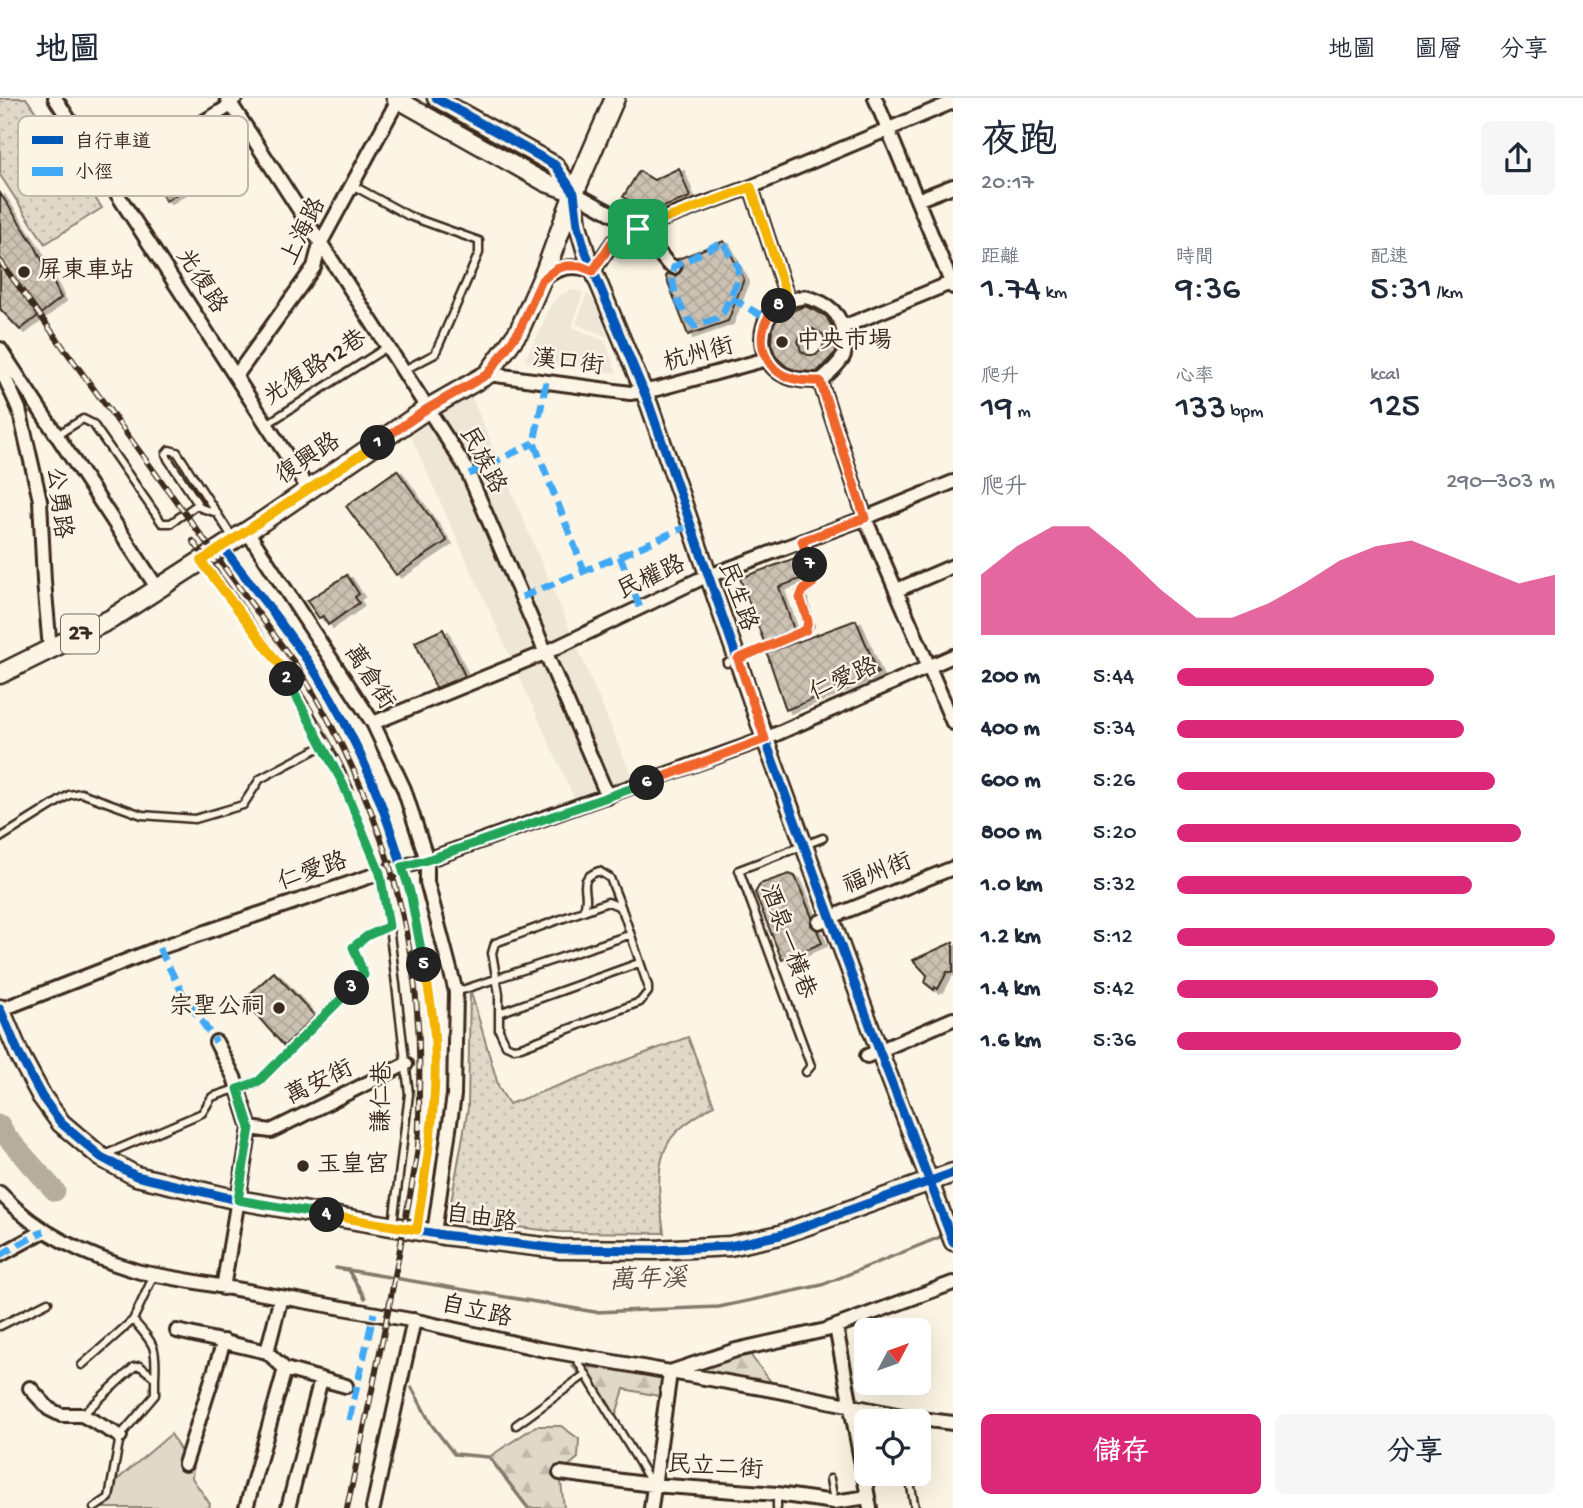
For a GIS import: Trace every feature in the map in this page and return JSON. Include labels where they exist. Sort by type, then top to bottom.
[{"type":"main road","name":"復興路","points":[[0,674],[101,625],[240,536],[427,409],[488,374],[519,331],[615,98]]},
{"type":"main road","name":"自由路","points":[[0,1009],[20,1056],[43,1097],[61,1123],[101,1157],[136,1176],[238,1200],[434,1233],[561,1249],[655,1250],[730,1246],[780,1235],[953,1173]]},
{"type":"street","name":"光復路","points":[[55,98],[67,116]]},
{"type":"street","points":[[436,98],[555,165],[574,193]]},
{"type":"street","points":[[844,327],[953,284],[875,98]]},
{"type":"street","points":[[398,99],[546,183],[574,193],[638,229],[668,264],[674,267]]},
{"type":"street","name":"上海路","points":[[236,376],[314,267],[320,244],[398,99]]},
{"type":"street","points":[[208,116],[232,100]]},
{"type":"street","name":"民族路","points":[[232,100],[242,116]]},
{"type":"street","points":[[542,280],[556,269],[566,266],[580,266],[593,271],[612,242],[638,229],[751,187],[953,102]]},
{"type":"street","name":"民族路","points":[[248,126],[320,244],[466,468],[608,797]]},
{"type":"street","points":[[917,200],[953,186]]},
{"type":"street","points":[[751,187],[788,300],[804,297],[821,301],[835,312],[844,327],[844,357],[820,381],[865,518],[953,723]]},
{"type":"street","name":"民生路","points":[[574,193],[578,225],[593,271],[643,392],[708,576],[732,661],[765,739],[805,847],[825,919],[873,1053],[931,1183],[953,1242]]},
{"type":"street","name":"光復路","points":[[119,196],[309,490]]},
{"type":"street","name":"杭州街","points":[[788,300],[773,310],[764,325],[761,342],[766,359],[780,374],[798,381],[820,381]]},
{"type":"street","name":"公勇路","points":[[0,349],[158,589]]},
{"type":"street","name":"杭州街","points":[[643,392],[766,359]]},
{"type":"street","name":"公勇路","points":[[0,367],[19,409],[40,500],[50,649]]},
{"type":"street","name":"漢口街","points":[[488,374],[630,393],[643,392]]},
{"type":"street","name":"民權路","points":[[373,723],[547,652],[708,576],[953,482]]},
{"type":"street","name":"萬倉街","points":[[240,536],[373,723],[404,789],[427,860],[427,882],[456,992],[454,1095],[434,1233]]},
{"type":"street","points":[[897,590],[953,566]]},
{"type":"street","name":"仁愛路","points":[[0,1009],[159,948],[380,873],[427,860],[765,739],[953,656]]},
{"type":"street","name":"福州街","points":[[825,919],[953,868]]},
{"type":"street","points":[[873,1053],[953,1019]]},
{"type":"street","points":[[216,1042],[234,1077],[250,1128],[223,1288]]},
{"type":"street","name":"萬安街","points":[[250,1128],[271,1131],[406,1064]]},
{"type":"street","name":"自立路","points":[[0,1193],[44,1231],[95,1258],[154,1275],[414,1320],[540,1349],[912,1418],[953,1423]]},
{"type":"street","points":[[0,1255],[44,1231]]},
{"type":"street","points":[[651,1508],[670,1373],[736,1350],[836,1327],[953,1283]]},
{"type":"street","points":[[267,1352],[281,1297]]},
{"type":"street","points":[[373,1508],[414,1320]]},
{"type":"street","points":[[836,1327],[869,1502]]},
{"type":"street","points":[[177,1331],[267,1352],[285,1369],[346,1386]]},
{"type":"street","points":[[185,1464],[224,1341]]},
{"type":"street","points":[[246,1508],[285,1369]]},
{"type":"street","points":[[288,1508],[321,1379]]},
{"type":"street","points":[[30,1388],[49,1409],[61,1415],[82,1415],[120,1436]]},
{"type":"street","name":"民立二街","points":[[560,1473],[653,1485],[777,1494],[834,1502],[869,1502]]},
{"type":"lane","points":[[352,185],[409,216],[479,241],[479,253],[435,354],[402,371]]},
{"type":"lane","name":"光復路12巷","points":[[267,424],[387,347]]},
{"type":"lane","points":[[56,435],[83,419],[93,424],[162,523],[171,523],[198,504]]},
{"type":"lane","points":[[217,513],[201,508],[168,459],[166,454],[169,450],[177,452],[217,513],[240,536]]},
{"type":"lane","points":[[732,661],[800,634],[809,625],[801,593],[813,583],[815,576],[802,541]]},
{"type":"lane","name":"謙仁巷","points":[[201,561],[281,667],[343,784],[380,873],[389,926],[408,1094],[393,1226]]},
{"type":"lane","points":[[0,838],[69,795],[81,793],[142,815],[195,818],[243,805],[260,779],[322,746]]},
{"type":"lane","name":"酒泉一橫巷","points":[[806,1072],[811,1066],[739,870],[823,838]]},
{"type":"lane","points":[[583,911],[587,904],[584,884],[590,874],[599,871],[610,878],[623,912],[629,935],[648,986],[648,992],[640,1002],[513,1048],[502,1039],[499,1030],[492,953],[495,943],[608,902],[618,906],[623,912]]},
{"type":"lane","points":[[101,1157],[202,1113],[212,1097],[259,1081],[364,975],[353,947],[367,936],[389,926]]},
{"type":"lane","points":[[456,992],[629,935]]},
{"type":"lane","points":[[499,1013],[639,963]]},
{"type":"lane","points":[[82,1365],[133,1320],[154,1275]]},
{"type":"lane","points":[[0,1326],[48,1302]]},
{"type":"lane","points":[[94,1508],[109,1498],[120,1436],[155,1395],[157,1357],[153,1343],[133,1320]]},
{"type":"lane","points":[[573,1354],[653,1485]]},
{"type":"lane","points":[[82,1415],[134,1367],[140,1366],[155,1378]]},
{"type":"lane","points":[[516,1425],[586,1374]]},
{"type":"lane","points":[[830,1479],[834,1502]]},
{"type":"lane","points":[[911,1488],[915,1508]]},
{"type":"lane","points":[[777,1494],[777,1508]]},
{"type":"shaded area","points":[[571,290],[583,292],[572,327],[605,341],[617,373],[524,361],[550,306],[560,295]]},
{"type":"shaded area","points":[[587,293],[595,302],[608,337],[576,324]]},
{"type":"shaded area","points":[[470,393],[632,777],[574,798],[411,437],[432,414]]},
{"type":"green space","points":[[0,98],[26,98],[38,116],[18,116],[18,196],[94,196],[102,208],[45,244],[0,175]]},
{"type":"green space","points":[[470,989],[499,1088],[509,1104],[688,1037],[714,1105],[679,1130],[665,1150],[659,1185],[664,1233],[559,1232],[448,1219],[468,1108]]},
{"type":"green space","points":[[745,1348],[778,1391],[670,1373],[668,1398],[624,1389],[614,1421],[592,1388],[572,1366],[666,1372]]},
{"type":"green space","points":[[536,1426],[561,1426],[579,1439],[578,1458],[560,1473],[564,1508],[528,1508],[489,1457]]},
{"type":"green space","points":[[171,1434],[180,1450],[194,1449],[192,1478],[210,1504],[209,1508],[94,1508],[109,1498],[111,1485]]},
{"type":"building","points":[[679,168],[690,197],[650,212],[623,197],[639,171],[654,180]]},
{"type":"building","name":"屏東車站","points":[[0,193],[35,246],[61,298],[20,330],[0,309]]},
{"type":"building","points":[[724,241],[744,279],[728,321],[688,335],[666,277],[667,273],[675,276],[681,271],[683,266],[678,259]]},
{"type":"building","name":"中央市場","points":[[805,306],[826,316],[834,330],[836,352],[817,372],[798,371],[787,367],[776,357],[771,343],[772,328],[780,315]],"holes":[[[811,328],[824,335],[822,349],[816,355],[801,351],[798,341],[803,332]]]},
{"type":"building","points":[[397,470],[447,541],[396,575],[346,506]]},
{"type":"building","points":[[801,556],[808,576],[779,587],[794,630],[764,642],[740,578]]},
{"type":"building","points":[[347,575],[359,594],[355,597],[359,603],[328,625],[323,616],[319,618],[307,601]]},
{"type":"building","points":[[856,620],[878,673],[786,710],[767,653]]},
{"type":"building","points":[[443,629],[465,676],[436,688],[415,642]]},
{"type":"building","points":[[789,874],[795,876],[812,917],[811,925],[817,930],[822,943],[782,960],[755,893],[760,884]]},
{"type":"building","points":[[953,942],[953,972],[947,972],[938,989],[935,987],[934,990],[925,983],[927,975],[913,960]]},
{"type":"building","name":"宗聖公祠","points":[[274,972],[315,1016],[284,1046],[243,1000]]},
{"type":"waterway","name":"萬年溪","points":[[0,1125],[6,1136],[55,1191]]},
{"type":"waterway","name":"萬年溪","points":[[336,1268],[595,1312],[719,1307],[822,1285],[945,1235]]},
{"type":"waterway","points":[[348,1270],[365,1298]]},
{"type":"waterway","points":[[412,1388],[431,1424],[454,1454],[489,1457],[528,1508]]},
{"type":"railway","points":[[0,261],[299,669],[353,768],[391,871],[405,924],[414,978],[419,1034],[419,1139],[388,1310],[347,1508]]},
{"type":"railway","points":[[193,541],[299,691],[351,788]]},
{"type":"marked path","points":[[724,244],[738,267],[739,278],[723,313],[716,319],[695,326],[677,299],[673,282],[674,267],[714,246],[724,244]]},
{"type":"marked path","points":[[731,298],[767,319]]},
{"type":"marked path","points":[[546,382],[534,443],[584,570]]},
{"type":"marked path","points":[[469,474],[534,443]]},
{"type":"marked path","points":[[620,556],[690,525]]},
{"type":"marked path","points":[[522,597],[620,556],[640,608]]},
{"type":"marked path","points":[[159,948],[184,996],[216,1042]]},
{"type":"marked path","points":[[0,1255],[44,1231]]},
{"type":"marked path","points":[[349,1420],[374,1313]]},
{"type":"cycle path","points":[[436,98],[555,165],[574,193],[578,225],[586,253],[649,404],[765,739],[953,1242]]},
{"type":"cycle path","points":[[223,547],[295,642],[337,709],[371,779],[398,853],[427,978],[435,1040],[432,1118],[417,1230]]},
{"type":"cycle path","points":[[0,1009],[20,1056],[42,1097],[61,1123],[101,1157],[136,1176],[238,1200],[443,1235],[560,1249],[655,1250],[730,1246],[780,1235],[953,1173]]},
{"type":"place","name":"屏東車站","points":[[24,272]]},
{"type":"place","name":"中央市場","points":[[782,342]]},
{"type":"place","name":"宗聖公祠","points":[[279,1008]]},
{"type":"place","name":"玉皇宮","points":[[303,1166]]},
{"type":"route","points":[[751,187],[788,300],[773,310],[764,325],[761,342],[766,359],[780,374],[798,381],[820,381],[865,518],[802,541],[815,576],[813,583],[803,590],[800,598],[809,625],[800,634],[738,659],[765,739],[608,797],[402,867],[422,950],[432,1006],[435,1051],[434,1100],[417,1230],[238,1200],[250,1128],[238,1089],[259,1081],[364,975],[353,947],[367,936],[389,926],[380,873],[343,784],[281,667],[201,561],[427,409],[488,374],[519,331],[542,280],[556,269],[566,266],[580,266],[593,271],[612,242],[638,229],[751,187]]}]
